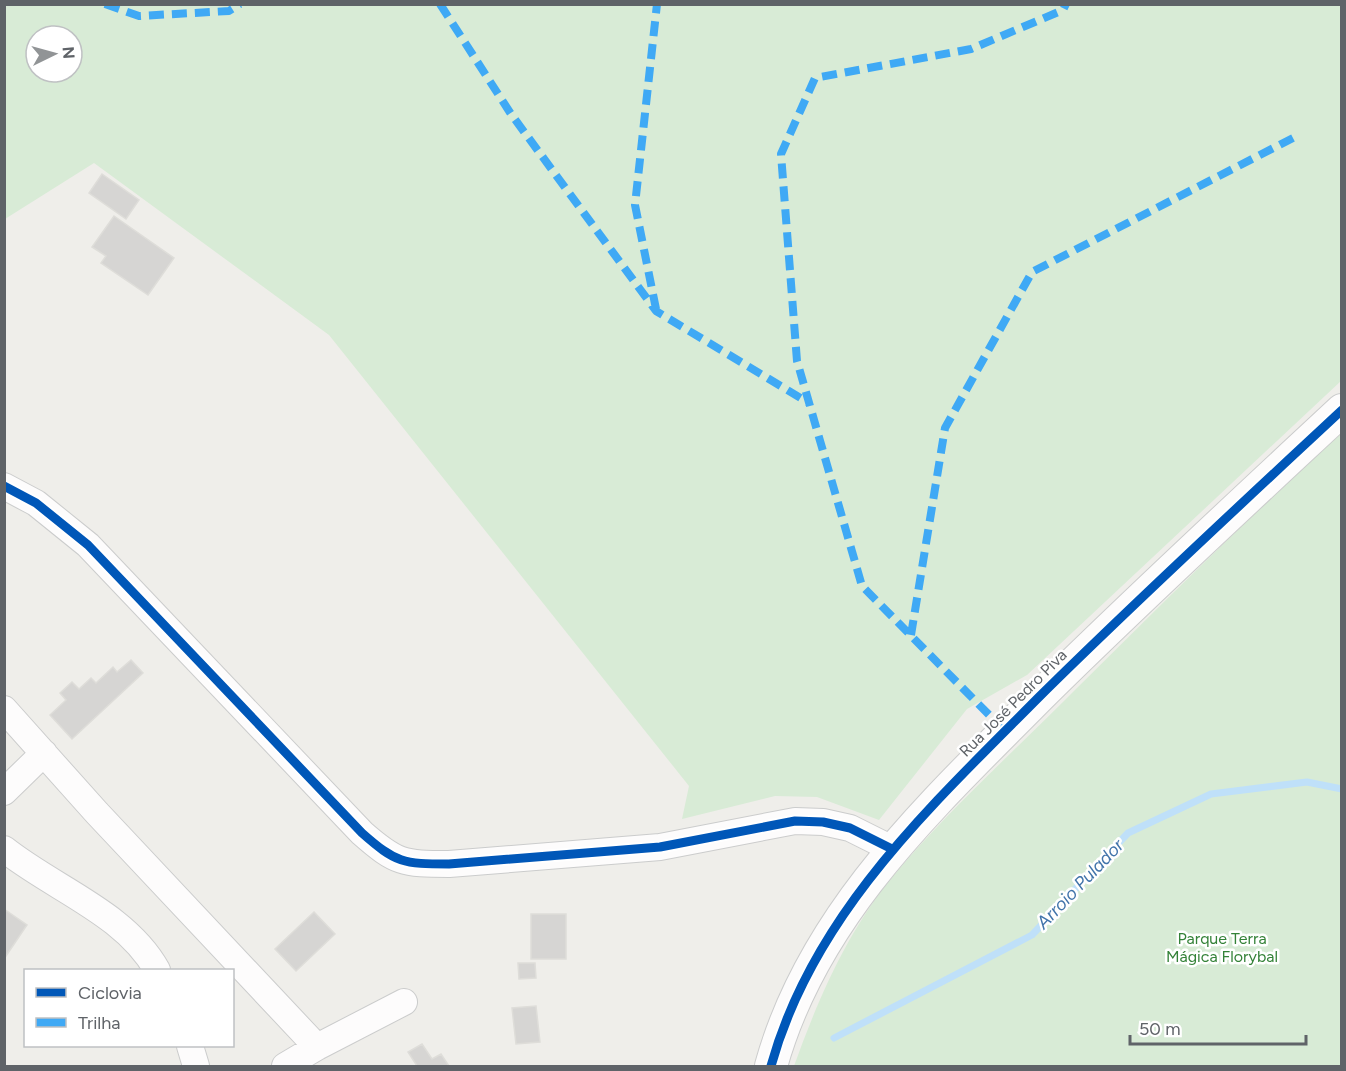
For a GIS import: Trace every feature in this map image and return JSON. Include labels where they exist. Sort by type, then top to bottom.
[{"type":"street","name":"Rua José Pedro Piva","points":[[771,1066],[800,985],[830,934],[892,849],[1136,600],[1341,410]]},
{"type":"street","points":[[4,486],[36,503],[88,545],[362,833],[388,856],[414,864],[449,864],[660,847],[795,821],[823,822],[850,828],[892,849]]},
{"type":"street","points":[[4,709],[96,813],[317,1047]]},
{"type":"street","points":[[4,792],[44,753]]},
{"type":"street","points":[[4,849],[30,870],[120,926],[149,955],[156,969]]},
{"type":"street","points":[[285,1066],[404,1002]]},
{"type":"street","points":[[190,1047],[196,1066]]},
{"type":"green space","points":[[5,4],[1341,5],[1341,381],[1027,675],[967,709],[879,820],[817,797],[775,796],[682,819],[689,786],[329,335],[94,163],[5,219]]},
{"type":"green space","name":"Parque Terra Mágica Florybal","points":[[1341,432],[1341,1066],[794,1066],[813,1016],[848,942],[877,896],[915,850],[1208,558]]},
{"type":"building","points":[[102,174],[139,200],[126,219],[89,193]]},
{"type":"building","points":[[114,216],[174,258],[148,295],[101,263],[106,256],[92,247]]},
{"type":"building","points":[[131,660],[143,673],[72,739],[50,715],[66,700],[60,693],[72,682],[79,689],[91,678],[96,683],[113,667],[117,672]]},
{"type":"building","points":[[4,909],[27,925],[6,956],[4,954]]},
{"type":"building","points":[[314,912],[335,934],[296,971],[275,949]]},
{"type":"building","points":[[531,914],[566,914],[566,959],[531,959]]},
{"type":"building","points":[[518,963],[535,963],[536,978],[519,979]]},
{"type":"building","points":[[536,1006],[540,1042],[516,1044],[512,1008]]},
{"type":"building","points":[[422,1044],[432,1059],[441,1054],[449,1066],[417,1066],[408,1052]]},
{"type":"waterway","name":"Arroio Pulador","points":[[834,1038],[1032,935],[1128,833],[1211,794],[1307,782],[1342,789]]},
{"type":"marked path","points":[[105,4],[139,16],[229,11],[240,4]]},
{"type":"marked path","points":[[440,4],[511,114],[656,311],[809,403]]},
{"type":"marked path","points":[[656,309],[635,205],[657,4]]},
{"type":"marked path","points":[[1005,731],[862,586],[797,361],[781,154],[815,78],[971,49],[1063,10],[1066,4]]},
{"type":"marked path","points":[[911,635],[945,428],[1032,272],[1293,138]]},
{"type":"cycle path","points":[[771,1066],[790,1011],[815,960],[846,911],[880,865],[957,779],[1076,660],[1342,410]]},
{"type":"cycle path","points":[[4,486],[36,503],[88,545],[362,833],[383,850],[401,860],[449,864],[660,847],[795,821],[823,822],[850,828],[892,849]]}]
